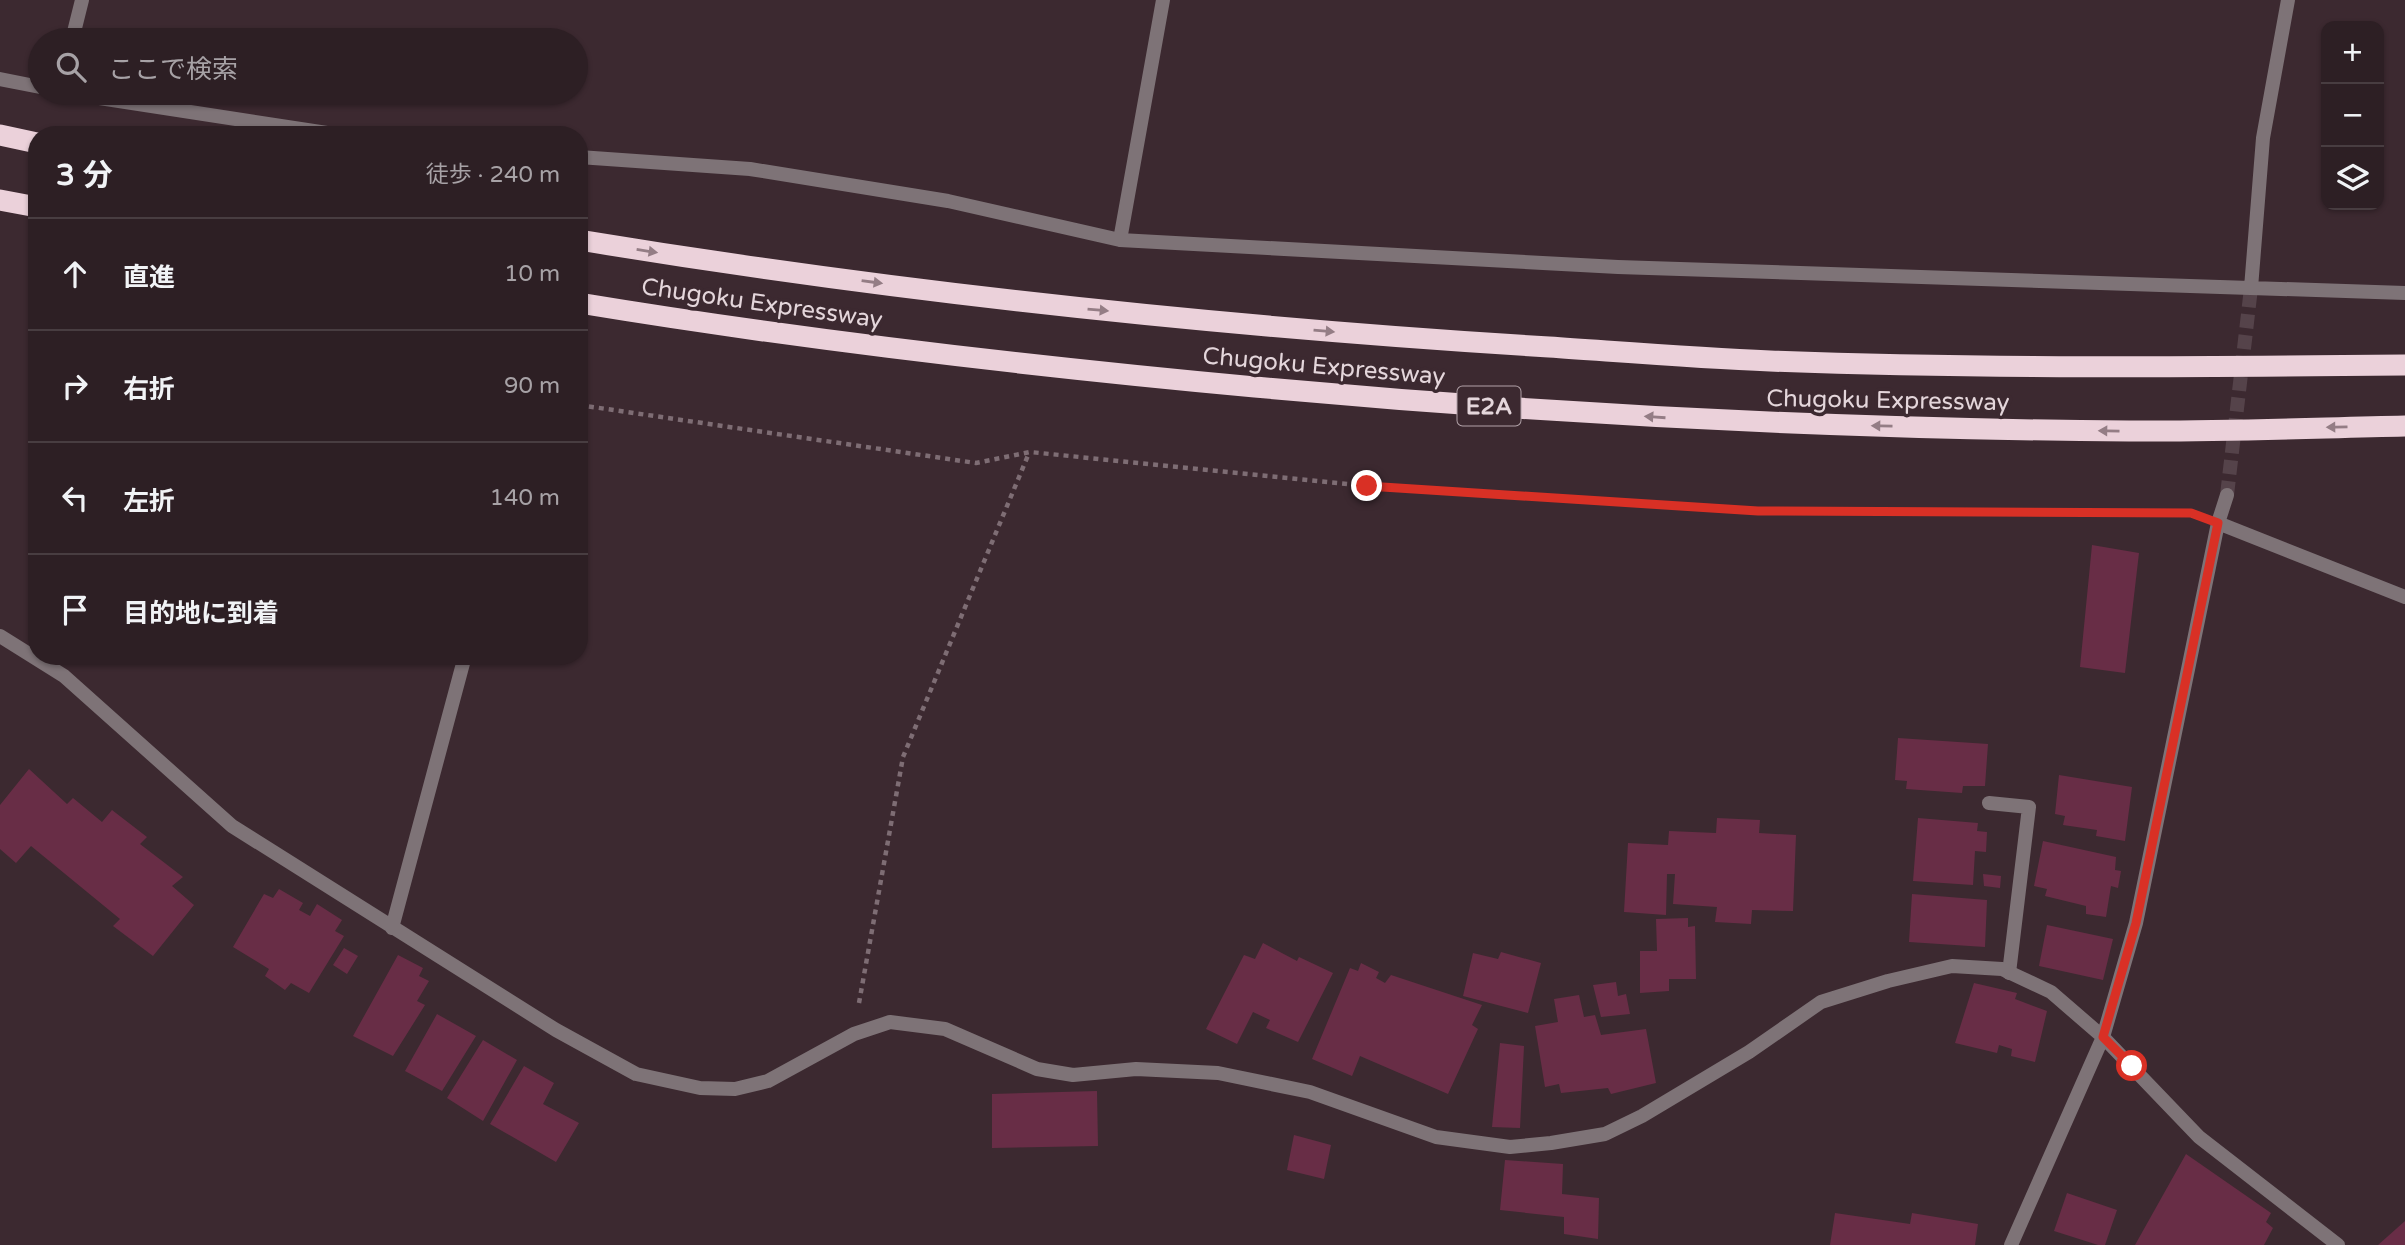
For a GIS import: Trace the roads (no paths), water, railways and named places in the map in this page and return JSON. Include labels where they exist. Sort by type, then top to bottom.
[{"type":"highway","points":[[0,135],[28,141]]},
{"type":"highway","points":[[0,200],[28,205]]},
{"type":"highway","name":"Chugoku Expressway","points":[[588,241],[676,256],[1039,305],[1402,338],[1769,360],[2133,367],[2405,365]]},
{"type":"highway","name":"Chugoku Expressway","points":[[588,304],[1039,367],[1408,401],[1754,423],[2131,431],[2405,426]]},
{"type":"street","points":[[75,28],[82,0]]},
{"type":"street","points":[[1120,240],[1163,0]]},
{"type":"street","points":[[2251,288],[2263,138],[2288,0]]},
{"type":"street","points":[[0,79],[28,85]]},
{"type":"street","points":[[145,105],[282,126]]},
{"type":"street","points":[[588,158],[750,169],[948,201],[1120,240],[1618,267],[2405,293]]},
{"type":"street","points":[[2011,1245],[2103,1037],[2136,923],[2218,523],[2227,495]]},
{"type":"street","points":[[2218,523],[2405,597]]},
{"type":"street","points":[[0,636],[28,654]]},
{"type":"street","points":[[46,665],[64,676],[232,825],[556,1030],[636,1074],[700,1088],[735,1089],[768,1081],[854,1034],[890,1022],[945,1028],[1037,1069],[1073,1075],[1136,1069],[1218,1073],[1310,1092],[1436,1137],[1510,1147],[1605,1134],[1642,1116],[1749,1052],[1821,1002],[1888,981],[1952,966],[2002,970],[2051,992],[2103,1037],[2199,1137],[2338,1245]]},
{"type":"street","points":[[393,928],[462,665]]},
{"type":"street","points":[[1989,803],[2029,807],[2009,973]]},
{"type":"tunnel","points":[[2227,495],[2251,288]]}]
